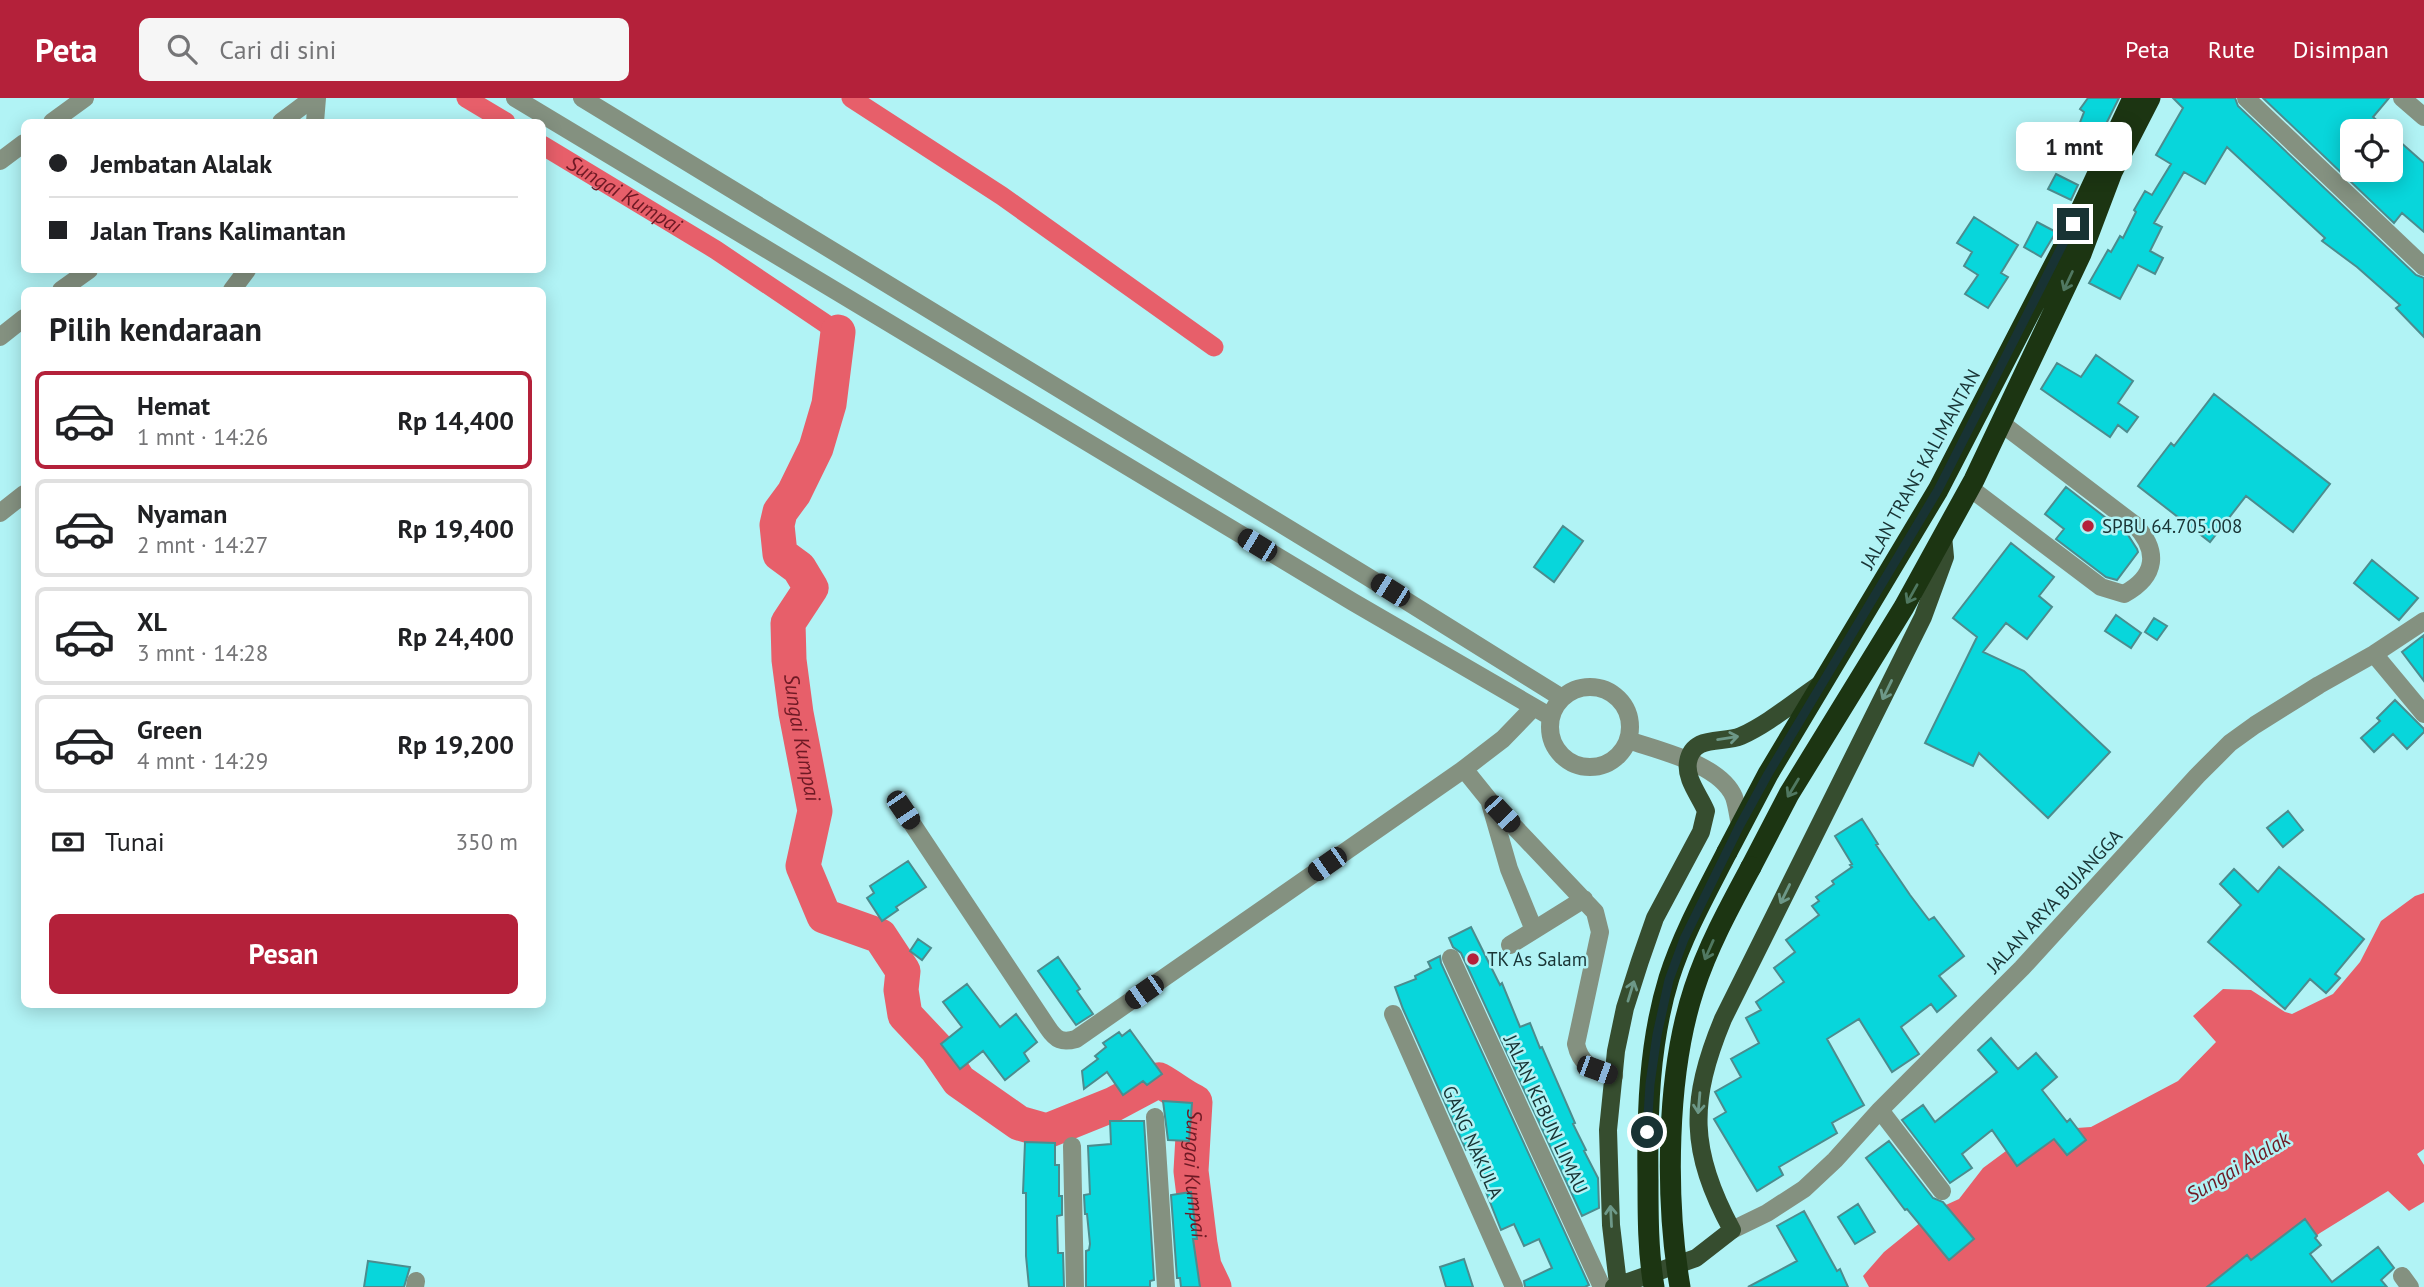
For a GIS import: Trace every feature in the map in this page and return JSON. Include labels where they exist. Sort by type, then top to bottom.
[{"type":"highway","name":"JALAN TRANS KALIMANTAN","points":[[1654,1287],[1648,1228],[1647,1132],[1650,1084],[1669,980],[1684,939],[1740,825],[1938,490],[2064,246],[2133,98]]},
{"type":"highway","points":[[1679,1287],[1672,1227],[1671,1136],[1674,1089],[1682,1028],[1707,955],[1789,794],[1904,607],[1969,488],[2081,254],[2112,173],[2150,98]]},
{"type":"main road","points":[[1823,682],[1739,737],[1700,744],[1692,751],[1688,761],[1692,782],[1706,811],[1701,832],[1656,918],[1625,1008],[1616,1051],[1608,1130],[1612,1286],[1696,1258],[1732,1230],[1719,1206],[1699,1142],[1700,1084],[1707,1057],[1723,1019],[1923,617],[1945,557],[1943,536]]},
{"type":"street","points":[[56,119],[85,98]]},
{"type":"street","points":[[285,119],[315,98]]},
{"type":"street","points":[[315,98],[315,119]]},
{"type":"street","points":[[515,98],[1353,602],[1550,717]]},
{"type":"street","points":[[582,98],[1368,576],[1562,698]]},
{"type":"street","points":[[2246,98],[2424,267]]},
{"type":"street","points":[[2402,98],[2424,117]]},
{"type":"street","points":[[0,161],[21,145]]},
{"type":"street","points":[[65,287],[85,273]]},
{"type":"street","points":[[0,337],[21,320]]},
{"type":"street","points":[[1969,488],[2101,587],[2124,594],[2134,589],[2149,571],[2151,549],[2146,537],[2134,525],[2001,423]]},
{"type":"street","points":[[0,513],[21,496]]},
{"type":"street","name":"JALAN ARYA BUJANGGA","points":[[1732,1230],[1768,1213],[1804,1189],[1835,1160],[1880,1110],[2022,968],[2230,743],[2424,621]]},
{"type":"street","points":[[2374,654],[2424,714]]},
{"type":"street","points":[[1581,687],[1597,687],[1612,693],[1623,704],[1630,718],[1628,740],[1613,761],[1598,767],[1583,768],[1568,762],[1556,751],[1550,736],[1550,717],[1555,705],[1562,698],[1581,687]]},
{"type":"street","points":[[903,810],[1055,1038],[1069,1041],[1464,769],[1503,739],[1533,708]]},
{"type":"street","points":[[1628,740],[1688,761],[1716,775],[1734,798],[1740,825]]},
{"type":"street","points":[[1464,769],[1489,800],[1595,912],[1600,932],[1576,1044],[1578,1056],[1586,1064],[1614,1076]]},
{"type":"street","points":[[1489,800],[1510,869],[1534,930]]},
{"type":"street","points":[[1510,945],[1584,899]]},
{"type":"street","name":"JALAN KEBUN LIMAU","points":[[1451,958],[1612,1286]]},
{"type":"street","name":"GANG NAKULA","points":[[1393,1014],[1514,1287]]},
{"type":"street","points":[[1880,1110],[1942,1191]]},
{"type":"street","points":[[1155,1117],[1166,1287]]},
{"type":"street","points":[[1072,1146],[1075,1287]]},
{"type":"water","name":"Sungai Alalak","points":[[2424,893],[2424,1149],[2417,1154],[2424,1165],[2424,1202],[2409,1211],[2388,1191],[2320,1233],[2248,1287],[1869,1287],[1863,1276],[1884,1252],[1937,1209],[1959,1199],[1983,1168],[2033,1131],[2091,1127],[2178,1081],[2216,1042],[2193,1016],[2223,989],[2251,990],[2292,1014],[2333,994],[2360,962],[2381,921],[2415,896]]},
{"type":"building","points":[[2088,98],[2119,98],[2095,146],[2074,138],[2084,112],[2080,109]]},
{"type":"building","points":[[2173,98],[2235,98],[2238,106],[2416,275],[2424,278],[2424,337],[2396,308],[2400,305],[2357,267],[2322,241],[2325,238],[2227,147],[2205,184],[2184,172],[2154,223],[2162,227],[2150,251],[2163,258],[2155,274],[2138,265],[2120,299],[2089,283],[2108,250],[2111,252],[2120,236],[2123,238],[2145,191],[2152,195],[2171,164],[2156,155],[2183,108]]},
{"type":"building","points":[[2263,98],[2389,98],[2373,117],[2375,119],[2340,119],[2340,171]]},
{"type":"building","points":[[2403,144],[2424,163],[2424,232],[2402,213],[2394,223],[2351,182],[2403,182]]},
{"type":"building","points":[[2056,174],[2078,185],[2071,200],[2048,189]]},
{"type":"building","points":[[1974,217],[2018,245],[2001,273],[2008,277],[1988,308],[1965,294],[1978,275],[1964,266],[1972,252],[1957,243]]},
{"type":"building","points":[[2037,222],[2056,232],[2041,257],[2024,247]]},
{"type":"building","points":[[2096,355],[2133,381],[2118,403],[2138,417],[2127,432],[2118,425],[2110,437],[2041,389],[2057,363],[2081,377]]},
{"type":"building","points":[[2214,394],[2330,484],[2293,532],[2246,496],[2210,542],[2138,486],[2171,443],[2174,446]]},
{"type":"building","points":[[2066,487],[2128,535],[2137,549],[2138,552],[2117,580],[2106,577],[2056,539],[2064,529],[2045,514]]},
{"type":"building","points":[[1563,526],[1583,541],[1554,582],[1534,567]]},
{"type":"building","points":[[2011,543],[2054,577],[2039,596],[2052,607],[2027,639],[2006,623],[1983,652],[2024,671],[2110,752],[2048,818],[1979,753],[1973,766],[1925,743],[1977,637],[1953,618]]},
{"type":"building","points":[[2372,560],[2418,598],[2399,620],[2354,583]]},
{"type":"building","points":[[2116,615],[2141,633],[2131,648],[2105,631]]},
{"type":"building","points":[[2154,618],[2167,626],[2157,640],[2145,632]]},
{"type":"building","points":[[2424,635],[2424,681],[2402,652]]},
{"type":"building","points":[[2395,700],[2424,732],[2407,749],[2393,734],[2374,752],[2361,738],[2380,721],[2377,718]]},
{"type":"building","points":[[2288,811],[2303,830],[2283,847],[2267,828]]},
{"type":"building","points":[[1862,819],[1910,895],[1929,920],[1934,917],[1964,956],[1939,976],[1956,996],[1937,1012],[1931,1004],[1901,1027],[1919,1054],[1892,1072],[1859,1019],[1827,1039],[1864,1105],[1832,1123],[1837,1133],[1779,1167],[1783,1175],[1757,1191],[1714,1119],[1726,1112],[1715,1092],[1741,1077],[1731,1059],[1759,1043],[1746,1018],[1761,1010],[1756,1002],[1784,982],[1774,968],[1795,952],[1786,940],[1819,915],[1812,906],[1819,901],[1816,897],[1852,867],[1835,836]]},
{"type":"building","points":[[908,861],[926,887],[896,907],[898,910],[882,921],[867,898],[874,893],[870,886]]},
{"type":"building","points":[[2279,867],[2364,939],[2335,974],[2340,978],[2326,993],[2310,979],[2285,1009],[2208,942],[2241,905],[2220,884],[2234,869],[2258,892]]},
{"type":"building","points":[[1471,927],[1500,985],[1502,983],[1520,1027],[1530,1023],[1598,1178],[1599,1208],[1582,1216],[1461,953],[1453,947],[1449,938]]},
{"type":"building","points":[[918,939],[931,948],[922,960],[910,951]]},
{"type":"building","points":[[1440,956],[1589,1285],[1585,1287],[1525,1287],[1524,1281],[1552,1268],[1539,1239],[1524,1246],[1514,1224],[1501,1230],[1469,1149],[1466,1150],[1403,1009],[1395,987],[1416,979],[1415,976],[1431,968],[1428,962]]},
{"type":"building","points":[[1058,957],[1093,1014],[1076,1025],[1038,971]]},
{"type":"building","points":[[967,984],[1000,1027],[1016,1014],[1037,1042],[1024,1053],[1029,1061],[1005,1080],[983,1051],[960,1069],[941,1044],[962,1027],[943,1002]]},
{"type":"building","points":[[1130,1030],[1162,1074],[1147,1085],[1143,1081],[1123,1095],[1107,1072],[1084,1089],[1082,1071],[1098,1059],[1095,1056],[1106,1047],[1103,1043],[1119,1032],[1122,1036]]},
{"type":"building","points":[[1991,1038],[2018,1069],[2036,1053],[2057,1077],[2042,1090],[2067,1122],[2070,1119],[2086,1140],[2067,1155],[2054,1139],[2017,1166],[1992,1130],[1962,1154],[1972,1168],[1950,1183],[1902,1120],[1923,1105],[1935,1122],[1997,1072],[1978,1050]]},
{"type":"building","points":[[1163,1101],[1192,1103],[1189,1141],[1168,1140]]},
{"type":"building","points":[[1110,1121],[1144,1121],[1154,1280],[1150,1281],[1150,1287],[1086,1287],[1086,1251],[1089,1250],[1090,1244],[1084,1195],[1090,1194],[1088,1146],[1111,1144]]},
{"type":"building","points":[[1889,1141],[1933,1198],[1943,1202],[1974,1239],[1949,1260],[1907,1209],[1905,1210],[1866,1158]]},
{"type":"building","points":[[1025,1142],[1055,1143],[1055,1165],[1059,1165],[1059,1196],[1062,1196],[1062,1215],[1057,1216],[1058,1253],[1063,1253],[1064,1287],[1029,1287],[1026,1193],[1023,1193]]},
{"type":"building","points":[[1191,1192],[1197,1239],[1193,1239],[1200,1287],[1181,1287],[1180,1278],[1177,1278],[1171,1195]]},
{"type":"building","points":[[1858,1204],[1875,1232],[1855,1244],[1838,1217]]},
{"type":"building","points":[[1804,1211],[1848,1287],[1748,1287],[1797,1261],[1777,1226]]},
{"type":"building","points":[[2305,1219],[2321,1245],[2310,1254],[2332,1282],[2378,1247],[2394,1268],[2381,1280],[2387,1287],[2207,1287],[2247,1255],[2251,1260]]},
{"type":"building","points":[[1464,1259],[1473,1287],[1446,1287],[1440,1267]]},
{"type":"building","points":[[368,1261],[410,1267],[404,1287],[364,1287]]},
{"type":"waterway","name":"Sungai Kumpai","points":[[466,98],[501,119]]},
{"type":"waterway","points":[[851,98],[1002,196],[1214,347]]},
{"type":"waterway","name":"Sungai Kumpai","points":[[546,147],[716,250],[838,332]]},
{"type":"waterway","name":"Sungai Kumpai","points":[[838,332],[829,404],[816,448],[794,493],[780,512],[777,525],[780,554],[799,568],[811,588],[788,623],[789,660],[796,713],[815,811],[803,866],[824,916],[880,936],[903,971],[901,990],[905,1015],[937,1049],[959,1081],[1019,1123],[1047,1131],[1114,1104],[1159,1080],[1195,1102],[1191,1171],[1204,1266],[1214,1287]]},
{"type":"place","name":"SPBU 64.705.008","points":[[2088,526]]},
{"type":"place","name":"TK As Salam","points":[[1473,959]]},
{"type":"route","points":[[1647,1132],[1657,1035],[1669,980],[1684,939],[1768,774],[1938,490],[2073,224]]}]
